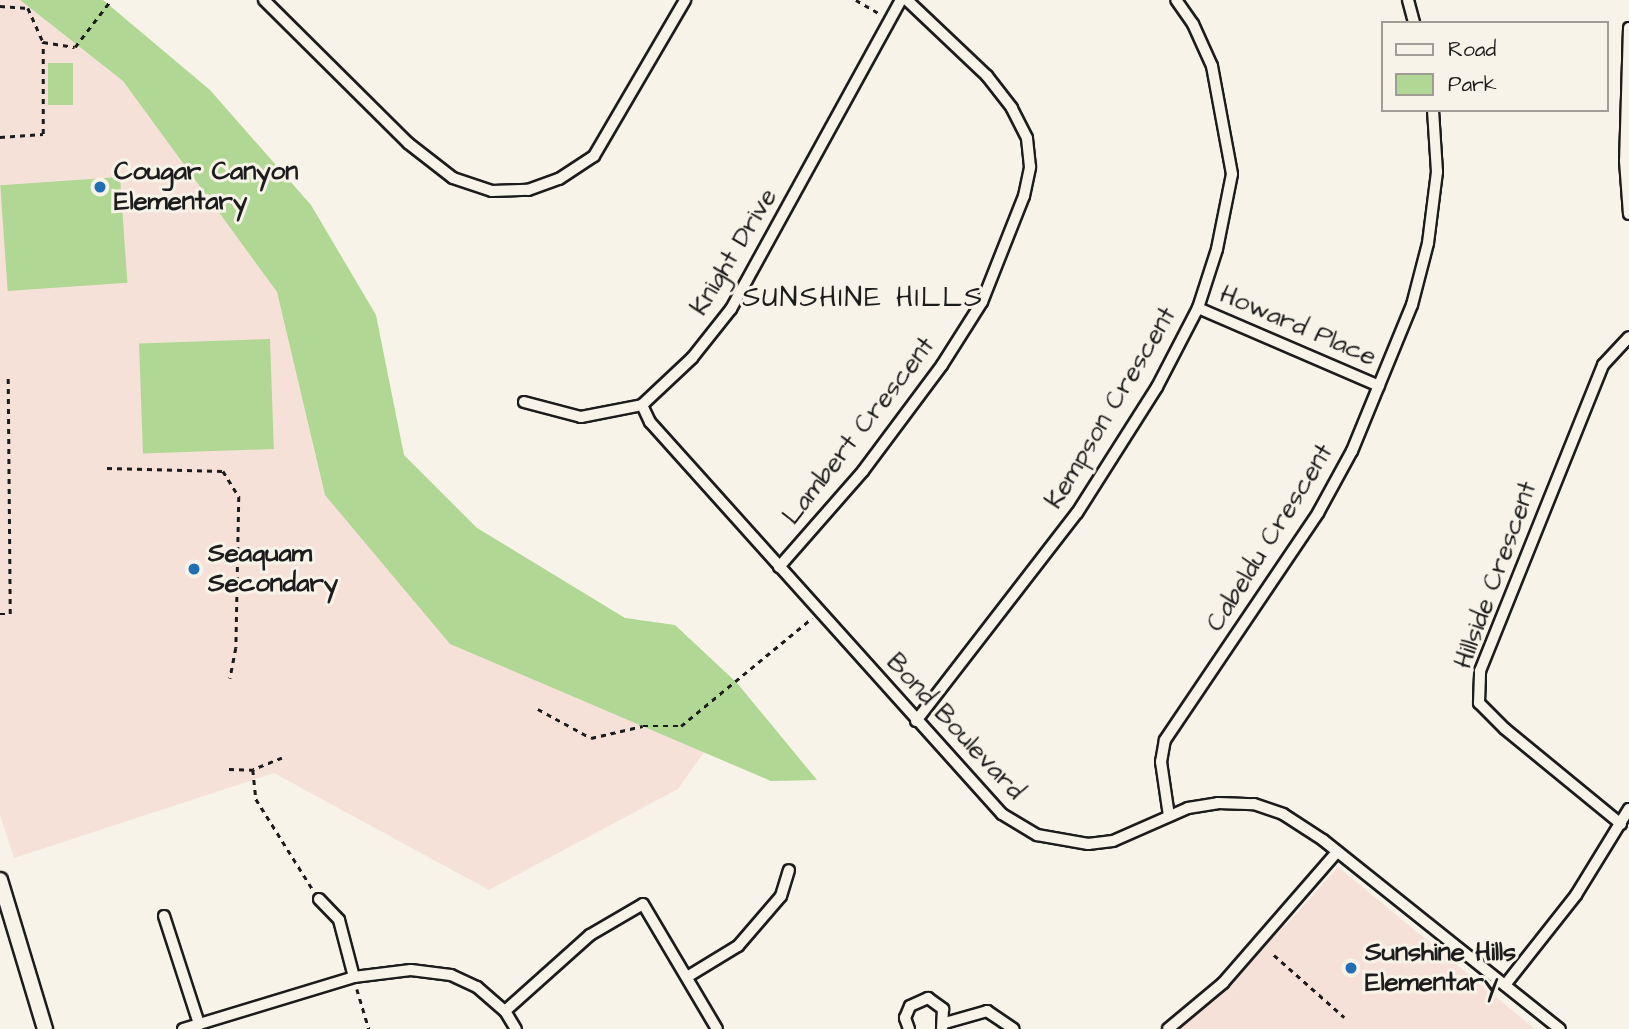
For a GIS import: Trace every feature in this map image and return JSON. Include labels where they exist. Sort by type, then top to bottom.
[{"type":"street","points":[[264,0],[408,143],[453,178],[492,191],[528,190],[559,180],[594,156],[685,0]]},
{"type":"street","name":"Knight Drive","points":[[642,405],[692,358],[731,309],[901,0]]},
{"type":"street","name":"Lambert Crescent","points":[[779,567],[901,423],[982,302],[1005,249],[1028,177],[1027,138],[1012,108],[987,76],[907,0]]},
{"type":"street","name":"Kempson Crescent","points":[[916,721],[1077,513],[1157,387],[1198,307],[1217,248],[1232,174],[1212,66],[1193,24],[1176,0]]},
{"type":"street","points":[[1408,0],[1413,21]]},
{"type":"street","points":[[1629,28],[1625,161],[1629,214]]},
{"type":"street","name":"Cabeldu Crescent","points":[[1169,816],[1161,762],[1165,740],[1318,513],[1352,451],[1412,304],[1428,243],[1437,172],[1433,112]]},
{"type":"street","name":"Howard Place","points":[[1198,307],[1379,386]]},
{"type":"street","name":"Hillside Crescent","points":[[1621,824],[1505,729],[1479,703],[1480,671],[1592,391],[1603,365],[1629,337]]},
{"type":"street","points":[[524,402],[581,417],[642,405]]},
{"type":"street","name":"Bond Boulevard","points":[[642,405],[650,422],[1002,814],[1037,835],[1088,844],[1114,841],[1169,816],[1218,803],[1254,804],[1283,814],[1337,852],[1560,1029]]},
{"type":"street","points":[[1505,985],[1576,895],[1629,809]]},
{"type":"street","points":[[1168,1029],[1223,984],[1337,852]]},
{"type":"street","points":[[687,977],[738,946],[781,896],[789,870]]},
{"type":"street","points":[[0,880],[45,1029]]},
{"type":"street","points":[[319,899],[339,920],[355,982]]},
{"type":"street","points":[[505,1011],[590,935],[643,904],[717,1029]]},
{"type":"street","points":[[164,916],[199,1024]]},
{"type":"street","points":[[183,1029],[355,982],[411,970],[451,975],[477,987],[505,1011],[516,1029]]},
{"type":"street","points":[[909,1029],[906,1012],[921,999],[940,1004],[944,1026],[988,1012],[1014,1029]]},
{"type":"path","points":[[43,42],[75,47],[111,0]]},
{"type":"path","points":[[856,0],[880,14]]},
{"type":"path","points":[[0,6],[28,8],[43,42],[43,134],[0,138]]},
{"type":"path","points":[[0,614],[10,614],[8,376]]},
{"type":"path","points":[[107,468],[223,471],[239,497],[236,648],[230,678]]},
{"type":"path","points":[[538,709],[591,738],[643,726],[681,726],[814,616]]},
{"type":"path","points":[[229,769],[253,770],[282,758]]},
{"type":"path","points":[[253,770],[256,799],[319,899]]},
{"type":"path","points":[[1274,955],[1344,1017]]},
{"type":"path","points":[[355,982],[369,1029]]},
{"type":"shaded area","name":"Seaquam Secondary","points":[[0,0],[20,0],[123,81],[277,292],[325,495],[643,726],[704,752],[678,789],[489,890],[274,773],[14,858],[0,815]]},
{"type":"shaded area","name":"Sunshine Hills Elementary","points":[[1338,867],[1535,1029],[1174,1029],[1287,924]]},
{"type":"green space","points":[[20,0],[103,0],[210,90],[311,205],[376,315],[404,455],[477,528],[625,618],[675,625],[737,683],[817,780],[771,781],[450,644],[325,495],[277,292],[123,81]]},
{"type":"green space","points":[[48,63],[73,63],[73,105],[48,105]]},
{"type":"green space","points":[[120,177],[127,283],[8,291],[0,185]]},
{"type":"green space","points":[[270,339],[274,449],[143,454],[139,344]]},
{"type":"place","name":"Cougar Canyon Elementary","points":[[100,187]]},
{"type":"place","name":"Seaquam Secondary","points":[[194,569]]},
{"type":"place","name":"Sunshine Hills Elementary","points":[[1351,968]]},
{"type":"district","name":"SUNSHINE HILLS","points":[[863,298]]}]
